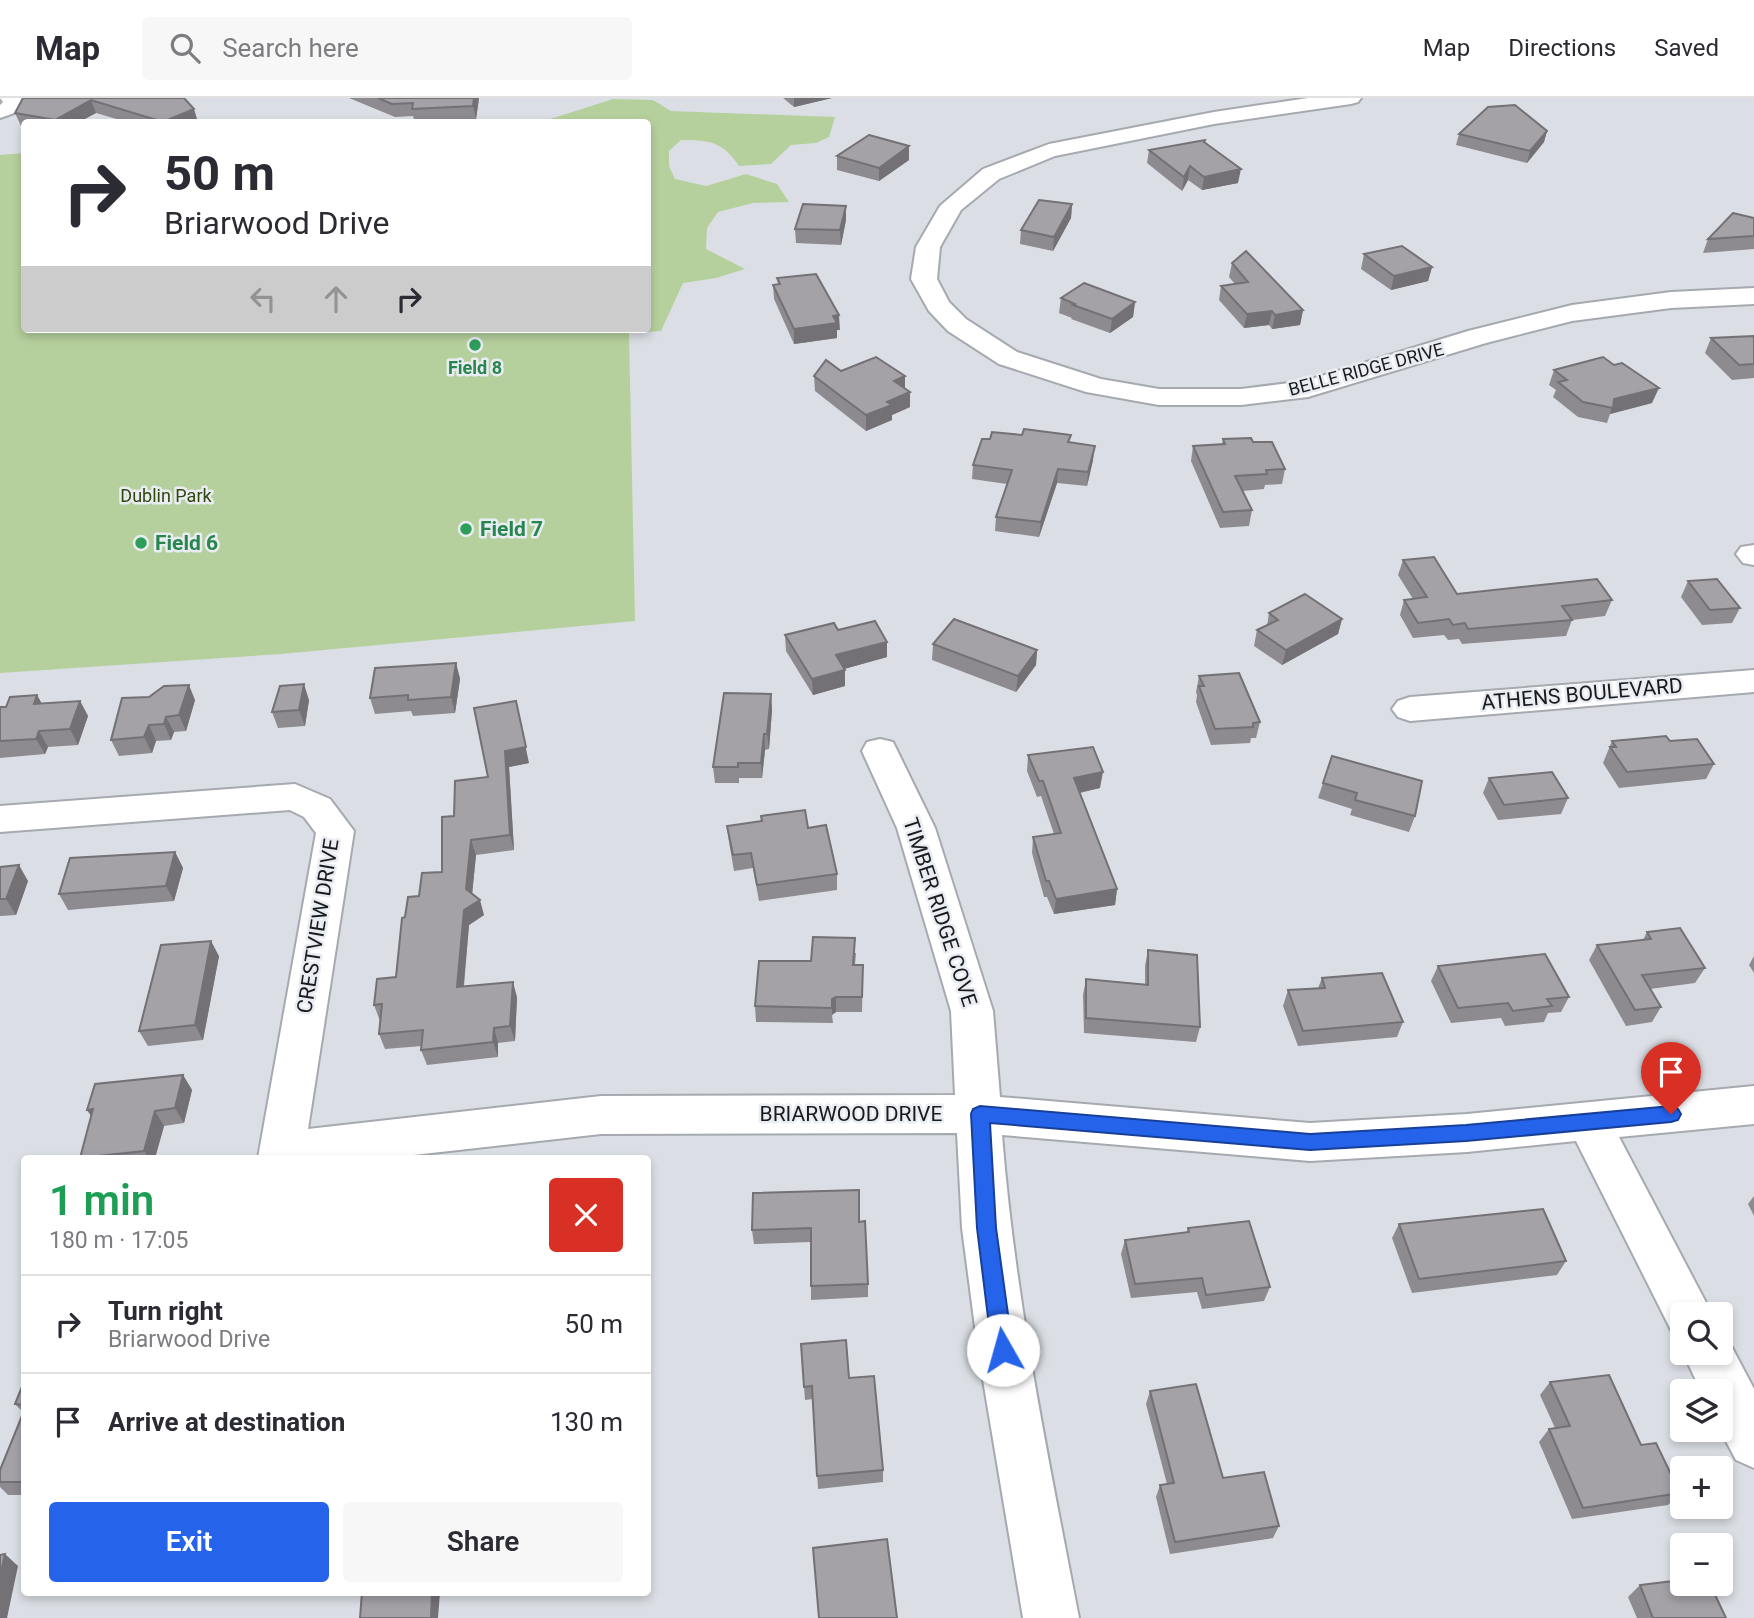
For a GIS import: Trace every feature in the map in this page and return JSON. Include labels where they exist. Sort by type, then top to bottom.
[{"type":"street","points":[[0,112],[10,108],[14,101],[10,98]]},
{"type":"street","name":"BELLE RIDGE DRIVE","points":[[1351,98],[1214,118],[1049,151],[991,174],[952,206],[929,247],[924,279],[938,306],[957,325],[1008,358],[1096,386],[1159,397],[1241,397],[1308,388],[1477,337],[1573,313],[1671,300],[1754,296]]},
{"type":"street","name":"ATHENS BOULEVARD","points":[[1410,709],[1754,681]]},
{"type":"street","name":"TIMBER RIDGE COVE","points":[[880,751],[916,828],[972,1011],[986,1228],[1003,1350],[1051,1618]]},
{"type":"street","name":"CRESTVIEW DRIVE","points":[[0,819],[295,797],[317,808],[335,831],[282,1155]]},
{"type":"street","name":"BRIARWOOD DRIVE","points":[[282,1155],[601,1115],[980,1114],[1310,1142],[1589,1123],[1754,1105]]},
{"type":"street","points":[[1589,1123],[1682,1302]]},
{"type":"street","points":[[1714,1365],[1754,1442]]},
{"type":"green space","name":"Dublin Park","points":[[613,99],[653,100],[671,111],[835,117],[829,137],[816,143],[791,145],[771,164],[739,166],[721,147],[708,142],[681,140],[669,151],[669,166],[675,179],[706,186],[746,174],[777,184],[789,202],[753,203],[718,212],[707,228],[706,249],[745,269],[716,278],[683,283],[661,331],[651,332],[651,119],[550,119]]},
{"type":"green space","name":"Dublin Park","points":[[21,153],[21,333],[629,333],[635,621],[281,654],[0,673],[0,155]]},
{"type":"building","points":[[23,98],[184,98],[194,109],[170,119],[153,119],[91,100],[57,119],[15,113]]},
{"type":"building","points":[[378,98],[474,98],[473,106],[412,109],[413,103],[392,104]]},
{"type":"building","points":[[1515,105],[1547,131],[1530,151],[1459,134],[1488,107]]},
{"type":"building","points":[[869,135],[909,146],[879,168],[837,156]]},
{"type":"building","points":[[1205,140],[1204,142],[1241,169],[1204,177],[1190,166],[1184,177],[1149,150]]},
{"type":"building","points":[[1039,200],[1072,204],[1054,237],[1021,230]]},
{"type":"building","points":[[803,204],[846,206],[840,230],[795,229]]},
{"type":"building","points":[[1733,213],[1754,218],[1754,236],[1708,239]]},
{"type":"building","points":[[1402,246],[1432,267],[1394,276],[1364,254]]},
{"type":"building","points":[[1246,251],[1303,310],[1275,315],[1272,311],[1247,314],[1221,286],[1248,282],[1232,263]]},
{"type":"building","points":[[816,274],[839,315],[833,316],[837,323],[794,329],[773,285],[780,284],[777,278]]},
{"type":"building","points":[[1084,283],[1135,302],[1112,319],[1061,298]]},
{"type":"building","points":[[1754,336],[1754,364],[1739,365],[1711,338]]},
{"type":"building","points":[[876,357],[905,376],[894,381],[910,392],[887,402],[892,405],[866,415],[814,376],[826,360],[841,371]]},
{"type":"building","points":[[1603,357],[1614,365],[1622,363],[1659,388],[1614,399],[1613,408],[1583,402],[1558,382],[1567,380],[1554,370]]},
{"type":"building","points":[[1024,429],[1071,435],[1068,442],[1095,446],[1088,472],[1058,469],[1041,522],[996,517],[1012,470],[973,465],[982,439],[990,439],[992,432],[1022,435]]},
{"type":"building","points":[[1251,438],[1253,442],[1272,442],[1285,469],[1266,470],[1267,474],[1235,476],[1252,510],[1223,512],[1193,446],[1225,444],[1223,439]]},
{"type":"building","points":[[1434,557],[1457,594],[1597,579],[1612,600],[1562,606],[1572,620],[1468,629],[1465,623],[1453,625],[1449,619],[1418,623],[1404,600],[1427,597],[1403,560]]},
{"type":"building","points":[[1717,579],[1740,608],[1710,610],[1688,581]]},
{"type":"building","points":[[1305,594],[1342,619],[1286,650],[1257,630],[1278,620],[1269,613]]},
{"type":"building","points":[[954,619],[1037,650],[1018,676],[933,644]]},
{"type":"building","points":[[875,621],[887,642],[836,655],[845,670],[812,679],[785,635],[834,623],[838,630]]},
{"type":"building","points":[[456,663],[451,697],[408,700],[408,695],[370,698],[375,668]]},
{"type":"building","points":[[1239,673],[1260,722],[1253,723],[1253,727],[1215,729],[1199,686],[1204,686],[1199,676]]},
{"type":"building","points":[[304,684],[299,710],[272,712],[280,686]]},
{"type":"building","points":[[189,685],[179,715],[166,717],[164,724],[149,725],[144,737],[111,740],[122,698],[149,697],[164,686]]},
{"type":"building","points":[[724,693],[771,694],[761,763],[713,767]]},
{"type":"building","points":[[37,695],[34,704],[80,701],[70,729],[39,731],[36,739],[0,741],[0,707],[6,707],[10,697]]},
{"type":"building","points":[[516,701],[526,747],[505,751],[510,835],[471,840],[466,889],[480,900],[464,910],[457,987],[513,982],[510,1026],[494,1028],[493,1042],[421,1050],[423,1030],[379,1034],[382,1004],[374,1005],[377,979],[396,977],[402,918],[405,917],[408,897],[419,896],[422,873],[442,872],[442,817],[454,816],[455,781],[488,777],[474,708]]},
{"type":"building","points":[[1666,736],[1670,741],[1697,739],[1714,764],[1627,772],[1610,747],[1616,747],[1612,741]]},
{"type":"building","points":[[1093,747],[1103,772],[1074,778],[1117,889],[1056,899],[1049,881],[1046,881],[1033,837],[1061,833],[1043,781],[1039,781],[1028,755]]},
{"type":"building","points":[[1332,756],[1422,781],[1415,816],[1355,800],[1357,793],[1323,783]]},
{"type":"building","points":[[1552,772],[1568,798],[1504,805],[1489,778]]},
{"type":"building","points":[[805,810],[808,828],[826,825],[837,874],[757,885],[751,853],[733,855],[727,826],[762,821],[761,816]]},
{"type":"building","points":[[175,852],[166,886],[59,894],[70,858]]},
{"type":"building","points":[[19,865],[6,899],[0,899],[0,867]]},
{"type":"building","points":[[1680,928],[1705,968],[1642,975],[1661,1007],[1635,1010],[1597,945],[1651,939],[1647,932]]},
{"type":"building","points":[[813,937],[855,938],[853,965],[863,965],[862,997],[836,997],[832,999],[832,1008],[755,1006],[759,961],[811,961]]},
{"type":"building","points":[[211,941],[195,1025],[139,1031],[161,945]]},
{"type":"building","points":[[1148,950],[1197,955],[1200,1027],[1086,1018],[1086,979],[1148,985]]},
{"type":"building","points":[[1545,954],[1569,997],[1547,999],[1552,1006],[1513,1011],[1508,1003],[1458,1008],[1438,966]]},
{"type":"building","points":[[1382,973],[1403,1022],[1303,1031],[1288,990],[1325,988],[1322,978]]},
{"type":"building","points":[[183,1075],[175,1108],[155,1111],[144,1151],[81,1155],[93,1109],[87,1110],[95,1084]]},
{"type":"building","points":[[859,1190],[859,1222],[865,1221],[868,1284],[811,1286],[811,1228],[752,1230],[753,1193]]},
{"type":"building","points":[[1543,1209],[1566,1261],[1419,1279],[1399,1224]]},
{"type":"building","points":[[1249,1221],[1270,1287],[1206,1295],[1202,1278],[1135,1284],[1125,1240],[1189,1232],[1188,1228]]},
{"type":"building","points":[[846,1340],[849,1378],[874,1376],[883,1470],[817,1476],[812,1386],[804,1387],[801,1344]]},
{"type":"building","points":[[1609,1375],[1641,1445],[1656,1443],[1670,1472],[1670,1495],[1583,1508],[1549,1429],[1570,1426],[1550,1382]]},
{"type":"building","points":[[1196,1384],[1223,1478],[1264,1472],[1279,1526],[1175,1542],[1160,1485],[1174,1483],[1150,1391]]},
{"type":"building","points":[[21,1389],[21,1405],[15,1404]]},
{"type":"building","points":[[21,1418],[21,1482],[0,1482],[0,1470]]},
{"type":"building","points":[[887,1539],[897,1618],[819,1618],[813,1548]]},
{"type":"building","points":[[5,1554],[0,1577],[0,1555]]},
{"type":"building","points":[[1670,1581],[1670,1596],[1716,1596],[1726,1618],[1653,1618],[1640,1585]]},
{"type":"building","points":[[362,1596],[432,1596],[431,1618],[360,1618]]},
{"type":"place","name":"Field 8","points":[[475,345]]},
{"type":"place","name":"Field 7","points":[[466,529]]},
{"type":"place","name":"Field 6","points":[[141,543]]},
{"type":"route","points":[[1003,1350],[986,1228],[980,1114],[1310,1142],[1466,1133],[1671,1114]]}]
